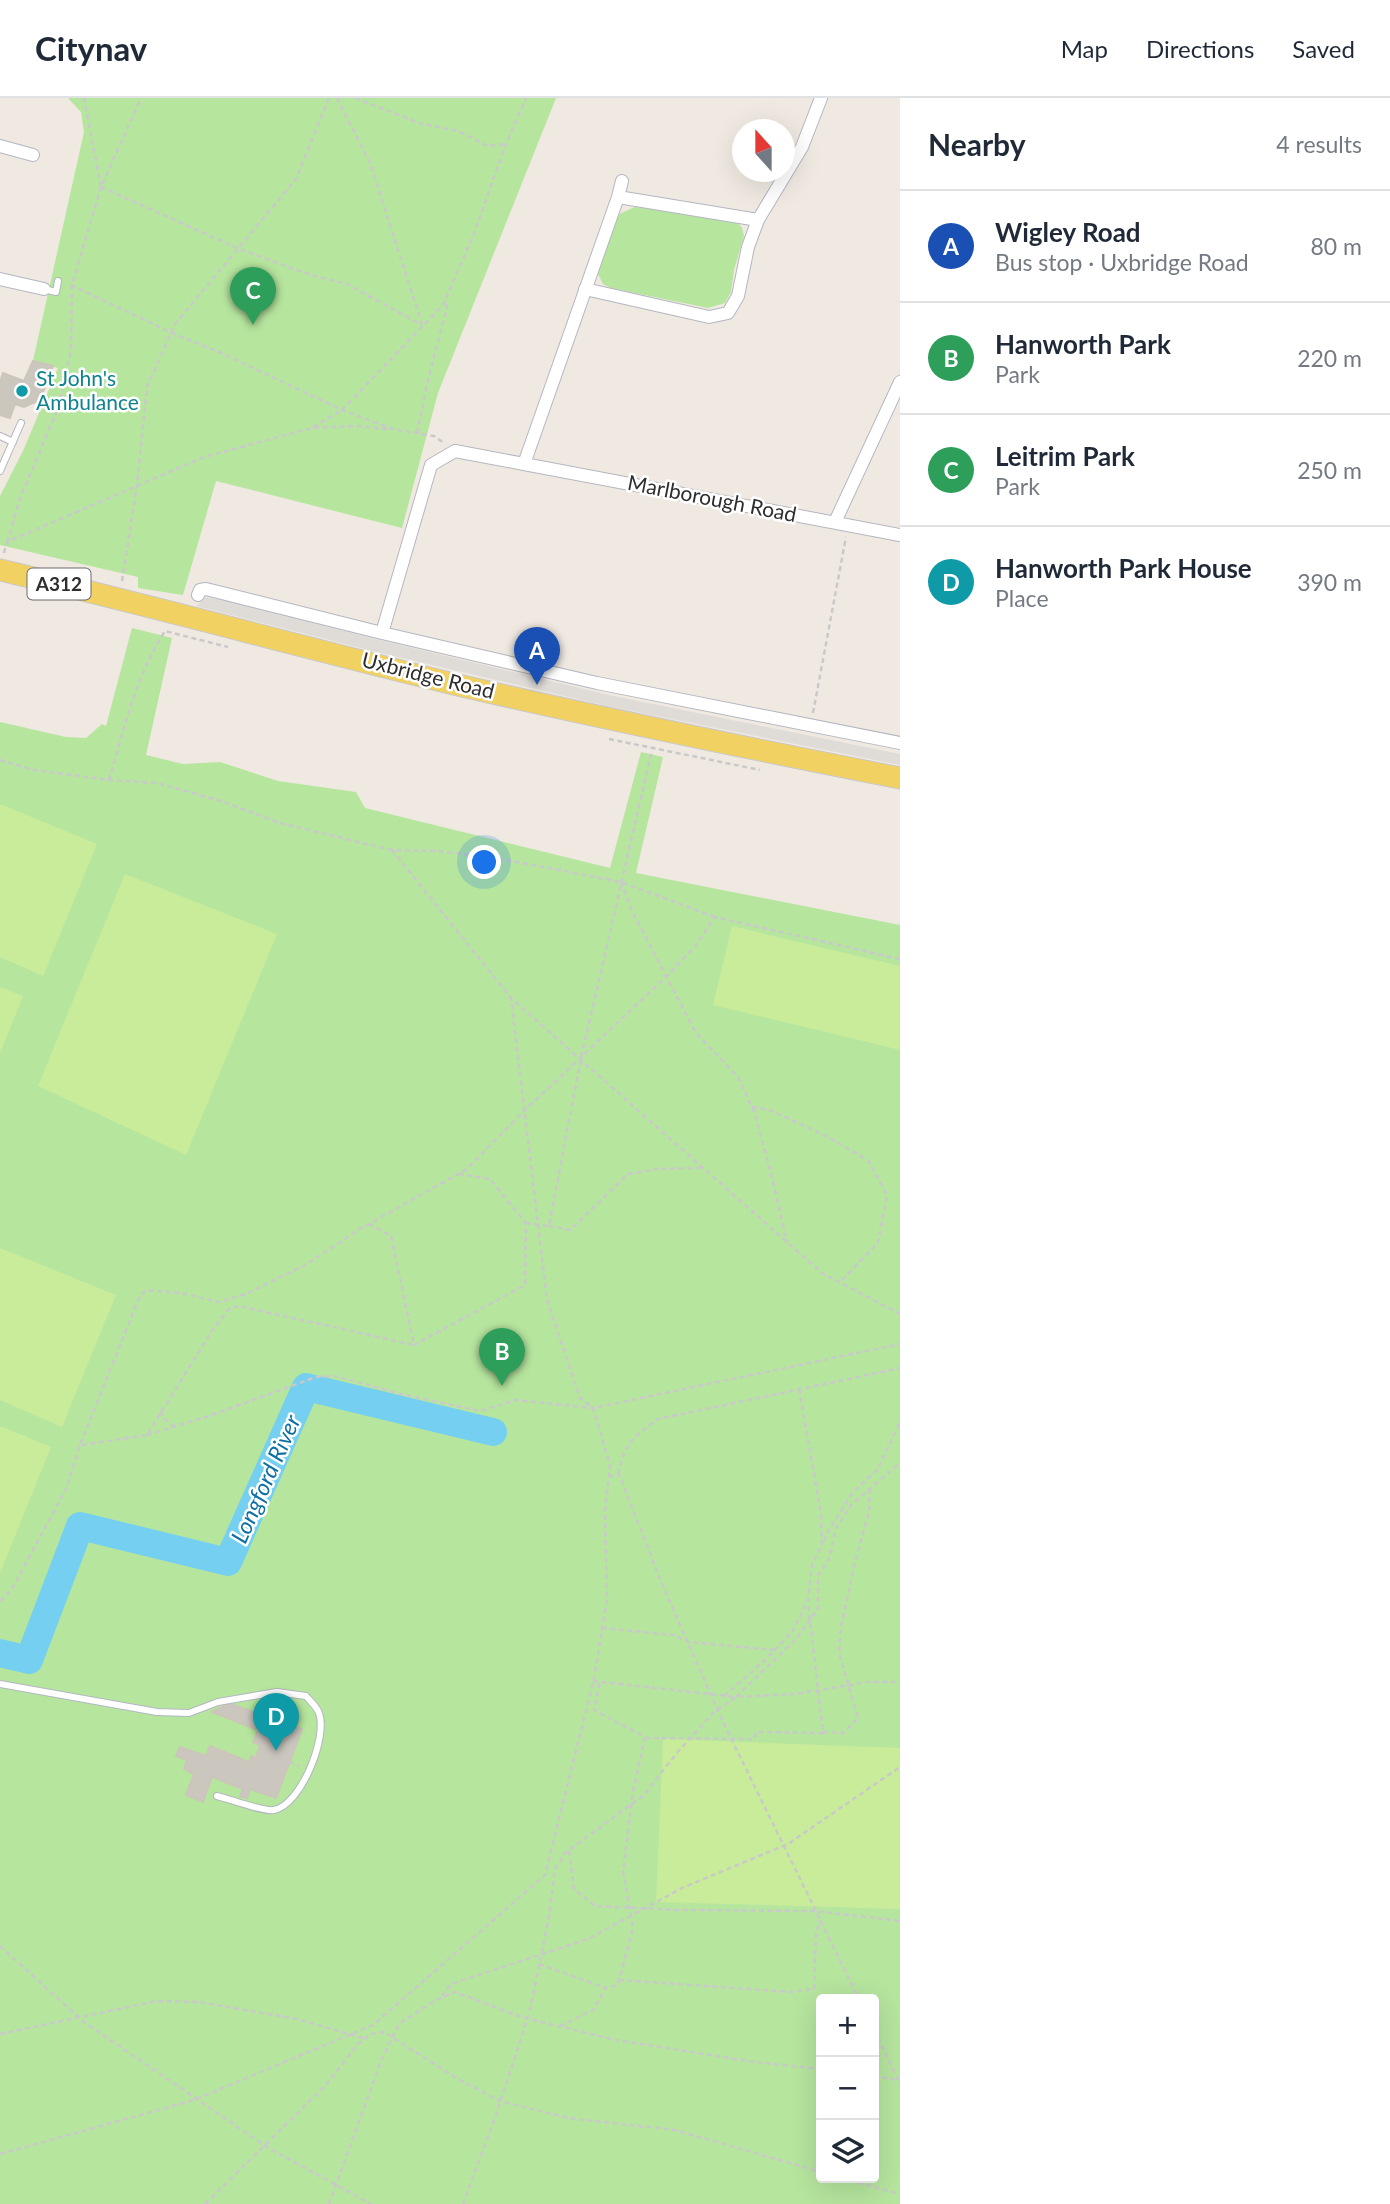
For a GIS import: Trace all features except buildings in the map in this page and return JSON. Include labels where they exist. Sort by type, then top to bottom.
[{"type":"main road","name":"Uxbridge Road","points":[[0,570],[458,684],[656,730],[900,778]]},
{"type":"street","points":[[585,289],[709,317],[728,313],[738,296],[748,247],[758,220],[802,147],[821,98]]},
{"type":"street","points":[[0,146],[33,155]]},
{"type":"street","points":[[524,464],[622,181]]},
{"type":"street","points":[[618,197],[758,220]]},
{"type":"street","points":[[0,279],[44,289]]},
{"type":"street","points":[[842,523],[900,382]]},
{"type":"street","points":[[382,633],[431,465],[454,451]]},
{"type":"street","name":"Marlborough Road","points":[[454,451],[900,536]]},
{"type":"street","name":"Uxbridge Road","points":[[198,595],[200,590],[206,589],[597,683],[900,743]]},
{"type":"lane","points":[[44,289],[56,292],[58,281]]},
{"type":"lane","points":[[0,471],[21,423]]},
{"type":"lane","points":[[0,436],[13,442]]},
{"type":"lane","points":[[0,1684],[157,1712],[189,1713],[218,1702],[277,1692],[306,1696],[319,1713],[320,1735],[299,1793],[288,1805],[272,1811],[216,1796]]},
{"type":"path","points":[[84,98],[101,187]]},
{"type":"path","points":[[141,98],[101,187],[72,285],[71,352],[59,406],[21,496],[6,544],[204,457],[313,428],[356,426],[393,429],[434,436],[454,451]]},
{"type":"path","points":[[124,574],[147,387],[175,324],[296,179],[329,98]]},
{"type":"path","points":[[337,98],[370,163],[422,325]]},
{"type":"path","points":[[355,98],[422,124],[457,131],[488,146],[506,144]]},
{"type":"path","points":[[313,428],[342,410],[443,305],[473,236],[506,144],[526,98]]},
{"type":"path","points":[[101,187],[237,248],[311,275],[347,284],[422,325]]},
{"type":"path","points":[[58,281],[72,285],[342,410],[393,429]]},
{"type":"path","points":[[417,433],[447,307],[445,299]]},
{"type":"path","points":[[811,727],[842,523]]},
{"type":"path","points":[[109,780],[138,684],[152,653],[165,631],[181,636]]},
{"type":"path","points":[[549,1226],[581,1058],[656,730]]},
{"type":"path","points":[[0,760],[33,771],[157,783],[221,801],[280,823],[392,850],[437,851],[491,857],[621,882],[715,917],[900,959]]},
{"type":"path","points":[[392,850],[511,998],[822,1273],[900,1314]]},
{"type":"path","points":[[621,882],[631,909],[696,1033],[738,1077],[751,1106],[772,1177],[787,1243]]},
{"type":"path","points":[[0,1601],[12,1589],[66,1489],[80,1446],[139,1298],[146,1290],[181,1293],[218,1302],[234,1298],[307,1264],[369,1224],[467,1169],[523,1112],[666,977],[696,945],[715,917]]},
{"type":"path","points":[[0,2154],[197,2099],[373,2025],[545,1875],[593,1681],[607,1599],[605,1511],[610,1465],[593,1408],[580,1398],[547,1300],[511,998]]},
{"type":"path","points":[[751,1106],[781,1115],[868,1160],[887,1195],[878,1243],[839,1283]]},
{"type":"path","points":[[526,1223],[570,1230],[628,1174],[702,1168]]},
{"type":"path","points":[[147,1435],[213,1329],[230,1308],[236,1307],[414,1345],[525,1285],[526,1223],[490,1179],[458,1174]]},
{"type":"path","points":[[369,1224],[391,1236],[414,1345]]},
{"type":"path","points":[[234,1298],[236,1307]]},
{"type":"path","points":[[80,1446],[147,1435],[255,1401],[316,1377],[335,1376],[480,1411],[516,1400],[593,1408],[900,1344]]},
{"type":"path","points":[[857,1994],[717,1710],[618,1474],[622,1454],[633,1437],[657,1419],[900,1368]]},
{"type":"path","points":[[799,1388],[821,1514],[822,1545]]},
{"type":"path","points":[[161,1411],[163,1418],[175,1426]]},
{"type":"path","points":[[823,1732],[808,1600],[812,1564],[841,1509],[853,1492],[878,1469],[900,1422]]},
{"type":"path","points":[[463,2204],[527,2018],[541,1955],[555,1869],[569,1851],[644,1795],[690,1738],[717,1710],[736,1697],[796,1639],[818,1609],[818,1576],[830,1557],[835,1530],[852,1504],[900,1462]]},
{"type":"path","points":[[608,1477],[618,1474]]},
{"type":"path","points":[[600,1682],[594,1710],[645,1738],[754,1739],[756,1732],[843,1733],[858,1718],[839,1653],[841,1626],[869,1513],[870,1489]]},
{"type":"path","points":[[724,1696],[792,1632],[808,1600]]},
{"type":"path","points":[[602,1628],[674,1635],[688,1642],[775,1650]]},
{"type":"path","points":[[593,1681],[736,1697],[795,1694],[868,1682],[900,1682]]},
{"type":"path","points":[[539,1964],[606,1988],[618,1985],[633,1928],[623,1872],[631,1804],[645,1738]]},
{"type":"path","points":[[289,1762],[302,1767]]},
{"type":"path","points":[[440,1999],[451,1984],[588,1939],[682,1888],[783,1846],[900,1767]]},
{"type":"path","points":[[569,1851],[574,1889],[595,1906],[815,1910],[900,1921]]},
{"type":"path","points":[[619,1980],[791,1992],[814,1989],[816,1933],[820,1920]]},
{"type":"path","points":[[0,1946],[79,2018],[265,2146],[371,2204]]},
{"type":"path","points":[[560,2026],[593,2010],[606,1988]]},
{"type":"path","points":[[329,2204],[381,2061],[399,2024],[455,1992],[527,2018],[630,2042],[754,2062],[816,2068]]},
{"type":"path","points":[[0,2034],[157,2001],[199,2002],[297,2019],[364,2038]]},
{"type":"path","points":[[205,2204],[326,2085],[364,2038],[384,2032],[458,2079],[500,2101],[568,2119],[675,2130],[816,2171]]},
{"type":"path","points":[[879,2040],[899,2081]]},
{"type":"path","points":[[879,2077],[899,2081]]},
{"type":"path","points":[[860,2183],[900,2194]]},
{"type":"green space","points":[[68,98],[556,98],[438,393],[402,528],[216,481],[183,595],[138,588],[138,577],[0,545],[0,496],[23,451],[58,368],[33,361],[84,132],[81,112]]},
{"type":"green space","points":[[635,207],[737,221],[744,236],[731,292],[725,303],[708,308],[611,288],[603,284],[597,272],[617,215]]},
{"type":"green space","points":[[132,628],[172,638],[146,755],[183,764],[220,762],[278,781],[356,792],[365,808],[610,868],[641,752],[663,757],[636,873],[900,925],[900,2204],[0,2204],[0,722],[66,737],[86,738],[102,724],[106,726]]},
{"type":"green space","points":[[0,804],[97,844],[43,976],[0,957]]},
{"type":"green space","points":[[125,874],[277,934],[186,1155],[38,1086]]},
{"type":"green space","points":[[732,926],[900,966],[900,1050],[713,1005]]},
{"type":"green space","points":[[0,987],[23,996],[0,1053]]},
{"type":"green space","points":[[0,1248],[116,1295],[62,1427],[0,1400]]},
{"type":"green space","points":[[0,1426],[51,1447],[0,1573]]},
{"type":"green space","points":[[663,1739],[900,1748],[900,1909],[656,1902]]},
{"type":"shaded area","points":[[206,597],[609,695],[900,754],[900,765],[607,706],[372,651],[196,606]]},
{"type":"waterway","name":"Longford River","points":[[0,1653],[29,1660],[80,1526],[228,1562],[306,1387],[493,1432]]},
{"type":"place","name":"Leitrim Park","points":[[253,325]]},
{"type":"place","name":"St John's Ambulance","points":[[22,391]]},
{"type":"place","name":"Wigley Road","points":[[537,685]]},
{"type":"place","name":"Hanworth Park","points":[[502,1386]]},
{"type":"place","name":"Hanworth Park House","points":[[276,1751]]}]
